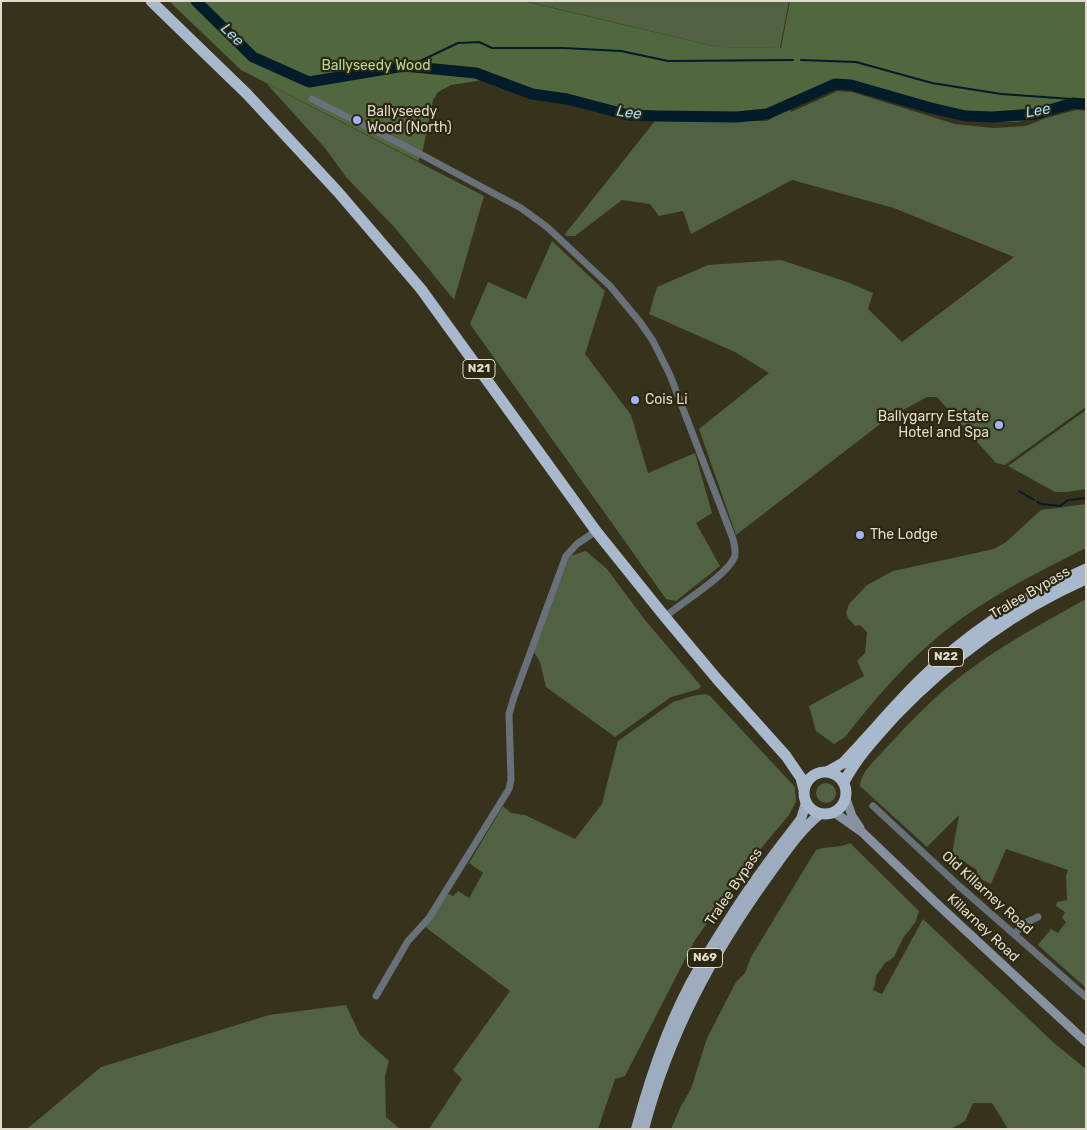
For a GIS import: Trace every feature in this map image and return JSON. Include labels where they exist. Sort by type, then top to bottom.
[{"type":"highway","name":"N21","points":[[151,1],[248,94],[338,192],[421,290],[596,531],[717,680],[786,756],[801,778],[804,790]]},
{"type":"highway","name":"Tralee Bypass","points":[[822,773],[843,763],[914,686],[963,643],[1015,605],[1086,569]]},
{"type":"highway","name":"Tralee Bypass","points":[[844,782],[853,766],[877,736],[925,686],[966,650],[1022,611],[1086,578]]},
{"type":"highway","name":"N21","points":[[786,756],[809,771],[822,773]]},
{"type":"highway","points":[[804,790],[806,803],[814,812],[820,814],[835,813],[841,808],[846,799],[844,782],[837,775],[822,773]]},
{"type":"highway","name":"N22","points":[[804,790],[808,780],[822,773]]},
{"type":"main road","name":"Killarney Road","points":[[846,799],[852,816],[862,832]]},
{"type":"main road","name":"Tralee Bypass","points":[[636,1129],[649,1083],[676,1012],[699,968],[741,901],[801,819],[806,803]]},
{"type":"main road","name":"Killarney Road","points":[[835,813],[862,832],[1086,1042]]},
{"type":"main road","name":"Tralee Bypass","points":[[644,1129],[655,1088],[670,1048],[705,973],[749,902],[804,828],[820,814]]},
{"type":"street","points":[[312,99],[486,188],[540,221],[578,254],[610,286],[653,341],[686,412],[733,539],[735,552],[735,557],[722,573],[664,617]]},
{"type":"street","points":[[376,996],[408,941],[429,918],[509,789],[511,780],[509,714],[514,696],[566,556],[577,544],[596,531]]},
{"type":"street","name":"Old Killarney Road","points":[[873,806],[960,886],[1086,996]]},
{"type":"street","points":[[1014,934],[1027,922],[1038,916]]},
{"type":"green space","name":"Ballyseedy Wood","points":[[169,1],[523,1],[717,47],[781,48],[790,1],[1086,1],[1086,106],[1074,104],[1017,122],[986,122],[962,120],[923,111],[851,88],[837,88],[766,120],[636,119],[570,103],[531,97],[483,80],[451,85],[438,92],[433,100],[423,149],[418,161],[241,70]]},
{"type":"green space","points":[[525,1],[789,1],[780,48],[717,47]]},
{"type":"green space","points":[[266,83],[484,196],[454,300],[396,229],[346,177],[325,148]]},
{"type":"green space","points":[[838,91],[852,92],[955,124],[993,128],[1026,126],[1046,118],[1076,110],[1086,111],[1086,407],[1005,465],[996,463],[937,397],[927,397],[888,418],[736,535],[699,429],[769,373],[735,352],[649,314],[657,287],[708,265],[781,260],[850,283],[873,293],[868,309],[902,342],[1014,257],[894,208],[792,180],[691,234],[683,211],[659,216],[650,204],[622,200],[575,236],[566,236],[565,234],[655,121],[767,121],[783,111],[790,109],[791,112]]},
{"type":"green space","points":[[552,241],[605,291],[585,354],[631,415],[648,473],[695,453],[712,513],[696,523],[720,566],[676,601],[666,599],[470,324],[488,282],[526,299]]},
{"type":"green space","points":[[1086,410],[1086,489],[1055,492],[1008,466]]},
{"type":"green space","points":[[1086,504],[1086,548],[1006,590],[950,627],[898,675],[845,737],[834,744],[816,731],[809,706],[864,676],[857,661],[865,653],[867,632],[860,625],[855,626],[846,613],[849,604],[867,585],[893,571],[994,549],[1006,542],[1041,510]]},
{"type":"green space","points":[[586,551],[607,569],[645,620],[701,686],[699,689],[671,697],[615,737],[546,687],[540,662],[534,652],[570,556]]},
{"type":"green space","points":[[1086,599],[1086,988],[1038,945],[1051,929],[1058,933],[1066,922],[1062,918],[1065,912],[1056,906],[1057,902],[1067,900],[1066,876],[1068,870],[1006,849],[991,884],[977,877],[977,870],[952,854],[959,815],[927,847],[860,786],[863,775],[873,762],[954,681],[1009,643]]},
{"type":"green space","points":[[706,694],[710,696],[795,787],[796,802],[789,815],[758,852],[695,940],[625,1076],[615,1079],[598,1129],[429,1129],[462,1079],[453,1070],[510,991],[424,926],[445,896],[449,894],[453,896],[458,891],[469,898],[483,873],[469,863],[503,806],[511,813],[525,815],[575,839],[602,804],[618,741],[673,702]]},
{"type":"green space","points":[[826,783],[833,786],[836,793],[833,800],[826,803],[819,800],[816,793],[819,786]]},
{"type":"green space","points":[[850,843],[919,911],[915,923],[903,938],[894,957],[885,963],[876,976],[873,990],[882,994],[923,919],[1054,1043],[1086,1069],[1086,1129],[1008,1129],[992,1103],[973,1103],[965,1121],[951,1129],[671,1129],[691,1089],[707,1038],[736,982],[745,973],[751,957],[816,850]]},
{"type":"green space","points":[[346,1005],[360,1035],[389,1061],[385,1076],[386,1117],[400,1129],[27,1129],[101,1067],[269,1015]]},
{"type":"waterway","name":"Lee","points":[[196,1],[253,57],[309,82],[404,66],[476,73],[532,94],[567,99],[628,115],[659,116],[737,117],[767,114],[835,84],[851,85],[966,116],[992,117],[1036,114],[1073,103],[1086,104]]},
{"type":"waterway","points":[[404,66],[418,62],[458,43],[479,42],[492,48],[563,48],[621,51],[668,61],[793,60]]},
{"type":"waterway","points":[[801,60],[856,62],[932,83],[1001,94],[1086,100]]},
{"type":"waterway","points":[[1019,491],[1034,500]]},
{"type":"waterway","points":[[1037,502],[1060,506],[1068,500],[1086,498]]},
{"type":"place","name":"Ballyseedy Wood (North)","points":[[357,120]]},
{"type":"place","name":"Cois Li","points":[[635,400]]},
{"type":"place","name":"Ballygarry Estate Hotel and Spa","points":[[999,425]]},
{"type":"place","name":"The Lodge","points":[[860,535]]}]
